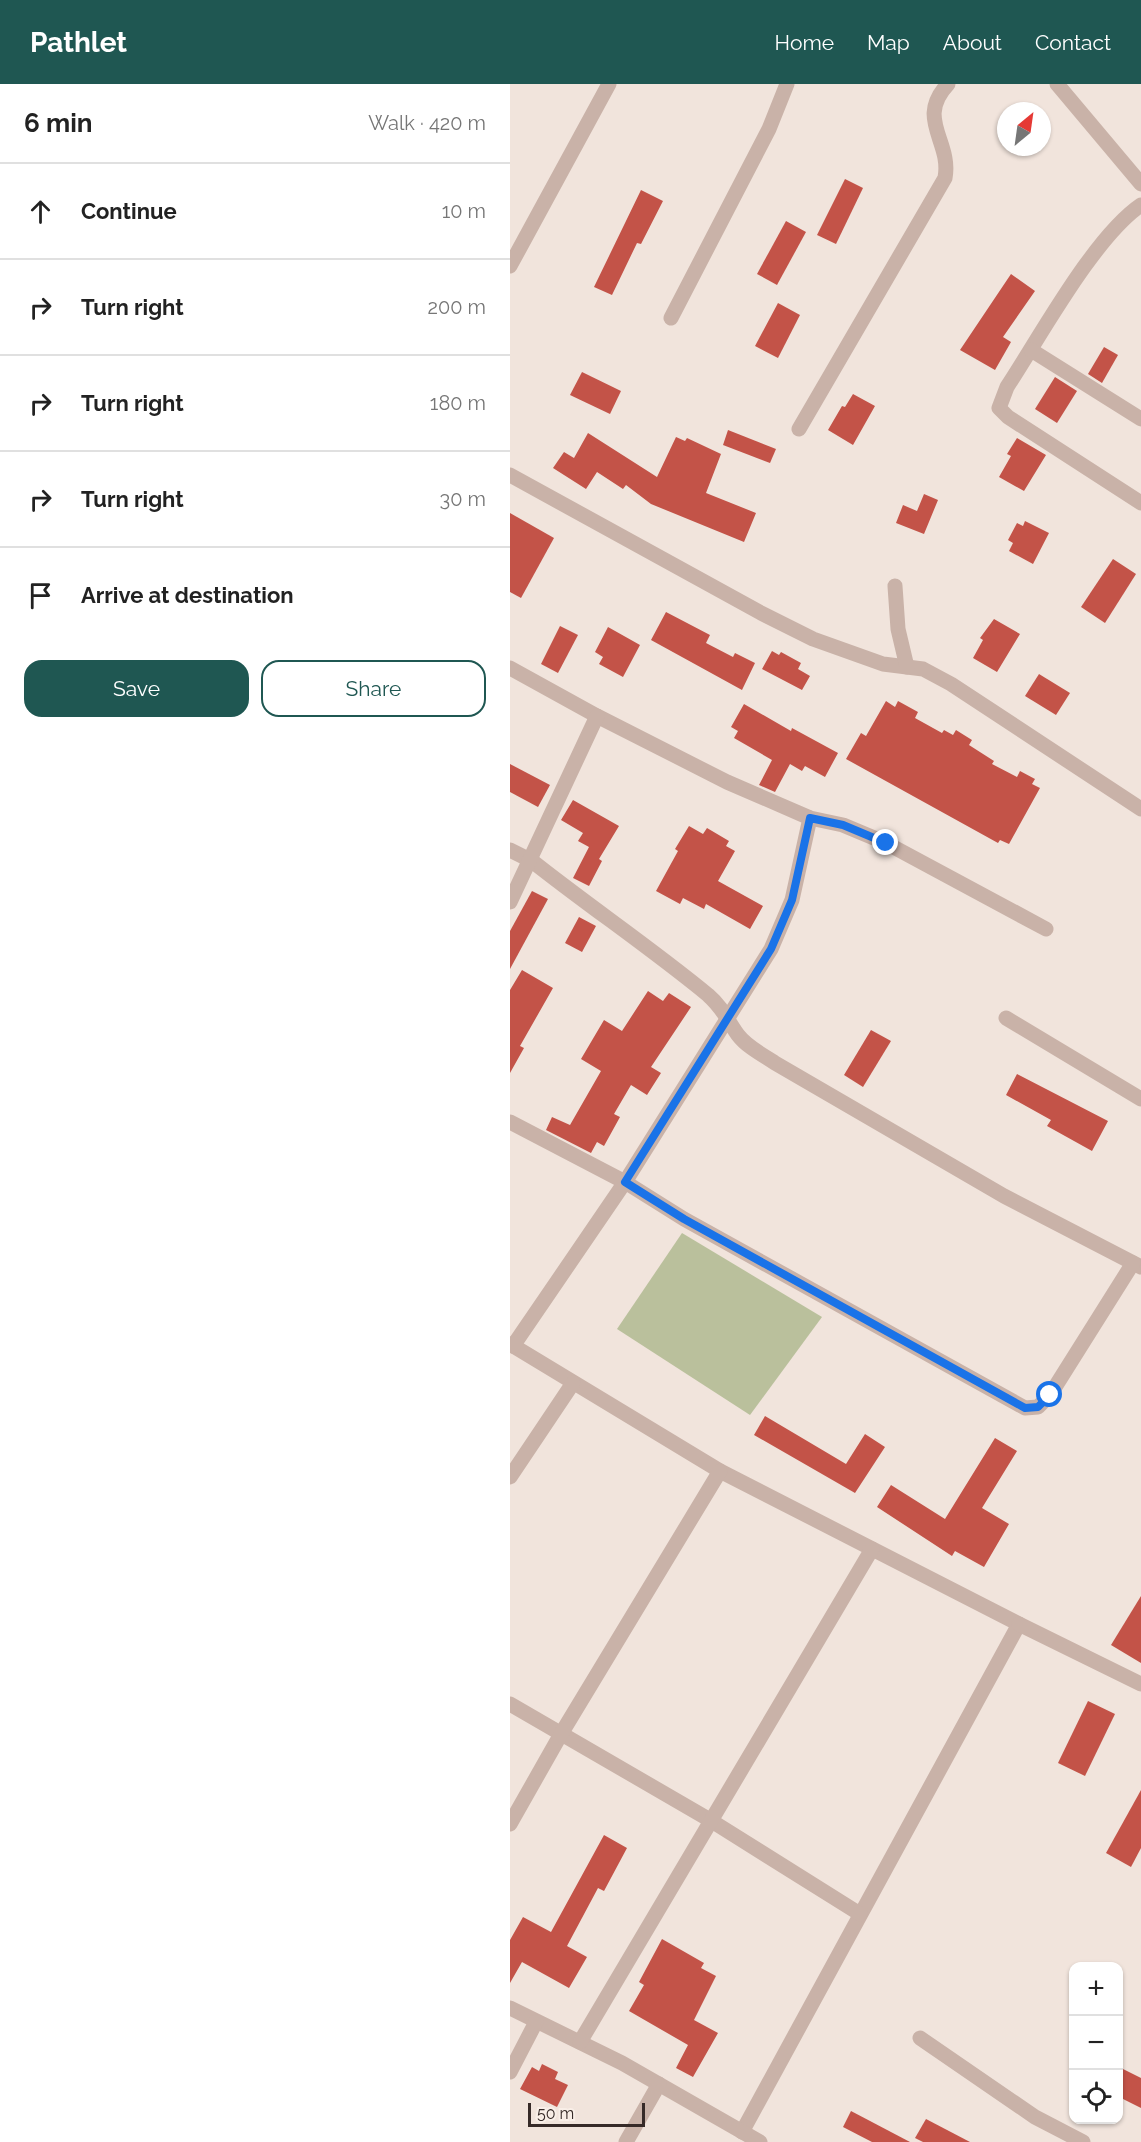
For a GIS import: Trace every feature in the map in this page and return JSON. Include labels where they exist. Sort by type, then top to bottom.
[{"type":"street","points":[[510,266],[609,84]]},
{"type":"street","points":[[671,318],[769,129],[787,84]]},
{"type":"street","points":[[799,429],[945,178],[947,164],[933,117],[939,94],[948,84]]},
{"type":"street","points":[[1057,84],[1141,184]]},
{"type":"street","points":[[1141,205],[1118,226],[1086,267],[1000,400],[999,408],[1001,412],[1141,503]]},
{"type":"street","points":[[1031,350],[1141,419]]},
{"type":"street","points":[[510,475],[760,614],[813,639],[891,666],[923,669],[951,684],[1141,809]]},
{"type":"street","points":[[895,586],[898,628],[907,667]]},
{"type":"street","points":[[510,668],[597,716],[727,782],[810,818],[843,825],[886,843],[1046,929]]},
{"type":"street","points":[[510,902],[532,861],[597,716]]},
{"type":"street","points":[[810,818],[786,915],[771,949],[625,1182],[512,1345],[720,1471],[1018,1624],[1141,1684]]},
{"type":"street","points":[[510,850],[532,861],[661,956],[729,1018],[738,1035],[775,1063],[1004,1196],[1137,1265],[1050,1395],[1038,1407],[1025,1408],[684,1219],[625,1182],[510,1122]]},
{"type":"street","points":[[1006,1018],[1141,1099]]},
{"type":"street","points":[[510,1477],[573,1383]]},
{"type":"street","points":[[510,1824],[561,1734],[720,1471]]},
{"type":"street","points":[[580,2042],[872,1549]]},
{"type":"street","points":[[742,2132],[1018,1624]]},
{"type":"street","points":[[510,1704],[710,1820],[860,1914]]},
{"type":"street","points":[[510,2008],[659,2084],[760,2142]]},
{"type":"street","points":[[510,2072],[536,2022]]},
{"type":"street","points":[[920,2038],[1035,2116],[1083,2142]]},
{"type":"street","points":[[626,2142],[659,2084]]},
{"type":"green space","points":[[682,1233],[822,1317],[750,1415],[617,1329]]},
{"type":"building","points":[[845,179],[863,188],[836,244],[817,235]]},
{"type":"building","points":[[641,190],[663,201],[641,244],[637,243],[612,295],[594,287]]},
{"type":"building","points":[[786,221],[806,232],[777,285],[757,274]]},
{"type":"building","points":[[1011,274],[1035,291],[1003,337],[1011,342],[995,370],[960,350]]},
{"type":"building","points":[[778,303],[800,315],[778,358],[755,346]]},
{"type":"building","points":[[1104,347],[1118,355],[1102,383],[1088,374]]},
{"type":"building","points":[[582,372],[621,391],[610,414],[570,395]]},
{"type":"building","points":[[1055,377],[1077,391],[1057,423],[1035,409]]},
{"type":"building","points":[[853,394],[875,406],[853,445],[828,430],[842,406],[845,407]]},
{"type":"building","points":[[728,430],[776,449],[770,463],[723,445]]},
{"type":"building","points":[[588,433],[657,477],[676,437],[685,441],[687,438],[721,454],[706,493],[756,513],[744,542],[651,504],[626,485],[623,489],[597,472],[586,489],[553,468],[564,452],[574,458]]},
{"type":"building","points":[[1017,438],[1046,455],[1024,491],[999,477],[1011,456],[1007,454]]},
{"type":"building","points":[[924,494],[938,500],[924,534],[896,523],[903,505],[917,511]]},
{"type":"building","points":[[510,513],[554,538],[521,598],[510,592]]},
{"type":"building","points":[[1025,521],[1049,533],[1033,564],[1009,551],[1013,543],[1008,540],[1017,523],[1023,526]]},
{"type":"building","points":[[1113,559],[1136,574],[1105,623],[1081,607]]},
{"type":"building","points":[[666,612],[710,635],[706,643],[733,657],[735,653],[755,663],[742,690],[651,640]]},
{"type":"building","points":[[994,619],[1020,634],[997,672],[973,658],[983,640],[980,638]]},
{"type":"building","points":[[560,626],[578,635],[558,673],[541,664]]},
{"type":"building","points":[[608,627],[640,645],[623,677],[599,664],[603,657],[595,652]]},
{"type":"building","points":[[772,651],[779,655],[781,652],[801,663],[798,669],[810,676],[802,690],[762,669]]},
{"type":"building","points":[[1039,674],[1070,693],[1056,715],[1025,696]]},
{"type":"building","points":[[886,701],[895,707],[898,701],[918,712],[915,718],[942,733],[944,730],[953,735],[956,730],[972,740],[969,745],[994,761],[992,764],[1017,777],[1020,771],[1035,779],[1032,784],[1040,788],[1009,844],[1000,840],[998,843],[846,759],[861,733],[866,736]]},
{"type":"building","points":[[744,704],[791,731],[792,728],[838,753],[825,777],[805,766],[802,771],[790,764],[775,792],[759,785],[772,760],[734,738],[738,731],[731,727]]},
{"type":"building","points":[[510,764],[550,785],[538,807],[510,792]]},
{"type":"building","points":[[573,800],[619,826],[599,859],[602,861],[589,886],[573,878],[589,847],[578,841],[583,833],[561,820]]},
{"type":"building","points":[[689,826],[703,834],[707,828],[729,841],[726,846],[735,851],[718,881],[763,906],[750,929],[706,904],[704,909],[683,898],[680,904],[656,891],[678,851],[675,849]]},
{"type":"building","points":[[532,891],[548,899],[510,969],[510,931]]},
{"type":"building","points":[[579,917],[596,926],[582,952],[565,943]]},
{"type":"building","points":[[522,970],[553,988],[520,1046],[524,1048],[510,1073],[510,990]]},
{"type":"building","points":[[648,991],[663,1001],[669,993],[691,1007],[651,1067],[661,1073],[647,1095],[631,1085],[614,1114],[620,1117],[604,1146],[597,1142],[591,1153],[546,1130],[552,1117],[570,1125],[601,1071],[581,1059],[604,1020],[622,1031]]},
{"type":"building","points":[[871,1030],[891,1041],[863,1087],[844,1075]]},
{"type":"building","points":[[1017,1074],[1108,1121],[1092,1151],[1047,1126],[1051,1120],[1006,1095]]},
{"type":"building","points":[[765,1416],[846,1464],[865,1434],[885,1447],[855,1493],[754,1435]]},
{"type":"building","points":[[995,1438],[1017,1451],[982,1508],[1009,1524],[984,1567],[955,1551],[952,1556],[877,1507],[891,1485],[945,1519]]},
{"type":"building","points":[[1141,1596],[1141,1663],[1111,1645]]},
{"type":"building","points":[[1088,1701],[1115,1714],[1085,1776],[1058,1763]]},
{"type":"building","points":[[1141,1790],[1141,1848],[1131,1867],[1106,1853]]},
{"type":"building","points":[[604,1835],[627,1848],[604,1891],[598,1888],[567,1946],[587,1957],[569,1988],[522,1962],[510,1983],[510,1940],[523,1917],[551,1932]]},
{"type":"building","points":[[662,1939],[704,1963],[701,1968],[716,1976],[694,2020],[718,2033],[693,2077],[676,2068],[688,2045],[629,2011],[644,1985],[639,1982]]},
{"type":"building","points":[[542,2064],[558,2072],[555,2079],[568,2085],[557,2107],[520,2089],[532,2067],[539,2071]]},
{"type":"building","points":[[1123,2069],[1141,2078],[1141,2108],[1123,2099]]},
{"type":"building","points":[[851,2111],[910,2142],[872,2142],[843,2127]]},
{"type":"building","points":[[926,2119],[970,2142],[923,2142],[915,2138]]},
{"type":"route","points":[[886,843],[843,825],[810,818],[792,900],[771,949],[625,1182],[684,1219],[1025,1408],[1038,1407],[1050,1395]]}]
